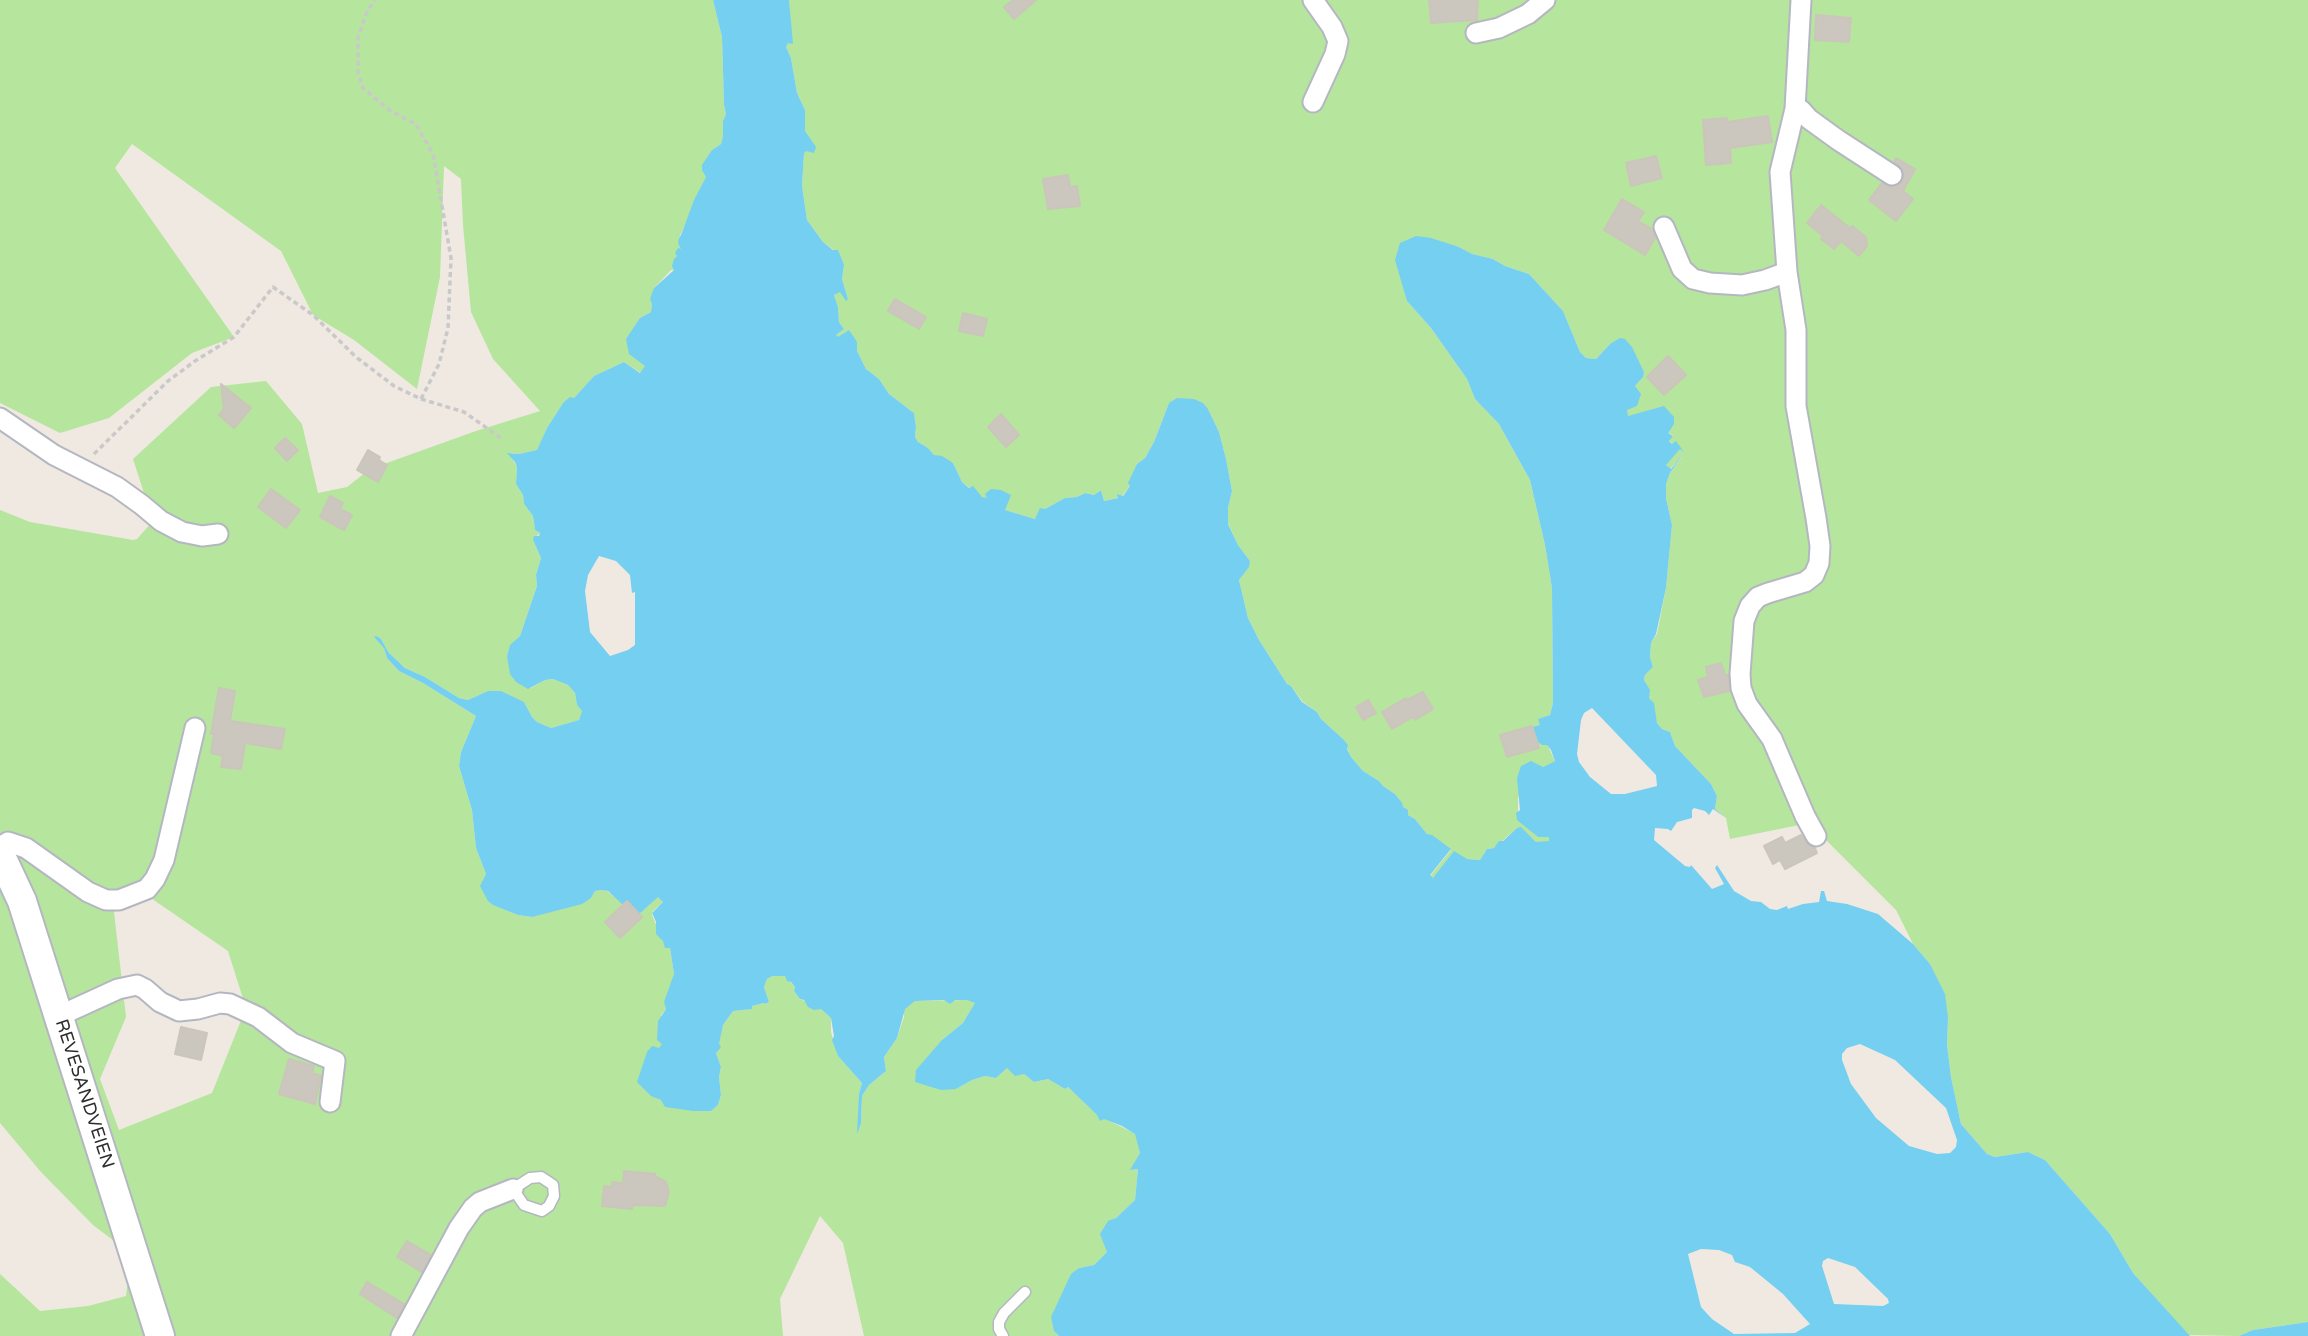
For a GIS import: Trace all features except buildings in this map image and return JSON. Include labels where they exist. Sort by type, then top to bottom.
[{"type":"main road","name":"REVESANDVEIEN","points":[[0,854],[22,901],[160,1336]]},
{"type":"street","points":[[1313,0],[1332,27],[1338,41],[1335,54],[1313,102]]},
{"type":"street","points":[[1476,33],[1499,28],[1528,14],[1545,0]]},
{"type":"street","points":[[1801,0],[1795,109],[1780,172],[1787,272],[1796,330],[1796,406],[1819,537],[1819,563],[1814,575],[1805,582],[1758,597],[1750,606],[1744,621],[1740,674],[1747,704],[1772,739],[1816,836]]},
{"type":"street","points":[[1795,109],[1801,110],[1838,141],[1892,175]]},
{"type":"street","points":[[1664,227],[1682,269],[1693,279],[1742,285],[1787,272]]},
{"type":"street","points":[[0,418],[54,455],[117,487],[161,521],[182,532],[202,536],[218,534]]},
{"type":"street","points":[[0,848],[8,842],[26,848],[88,892],[106,900],[119,900],[147,889],[163,860],[195,728]]},
{"type":"street","points":[[59,1016],[118,989],[137,985],[160,1002],[179,1011],[220,1003],[230,1004],[258,1017],[292,1043],[335,1061],[330,1102]]},
{"type":"street","points":[[401,1336],[459,1228],[473,1208],[480,1202],[513,1189]]},
{"type":"lane","points":[[1003,1336],[999,1322],[1004,1313],[1025,1292]]},
{"type":"path","points":[[375,0],[367,12],[358,38],[358,72],[363,88],[390,110],[416,124],[433,154],[451,258],[448,328],[439,364],[421,399]]},
{"type":"path","points":[[80,468],[168,381],[233,337],[273,287],[313,315],[356,357],[394,386],[421,399],[464,412],[501,438]]},
{"type":"green space","points":[[0,0],[713,0],[722,37],[726,114],[723,136],[721,144],[712,150],[706,177],[679,238],[682,249],[677,256],[675,270],[671,270],[654,288],[651,312],[640,318],[646,366],[641,373],[624,362],[594,376],[574,398],[563,403],[547,428],[538,450],[509,453],[517,467],[516,484],[523,495],[524,504],[533,516],[535,530],[540,533],[533,540],[541,558],[536,575],[537,586],[520,636],[510,646],[507,656],[531,688],[545,680],[553,679],[568,685],[575,693],[577,705],[582,711],[579,720],[551,728],[537,722],[524,702],[488,691],[468,700],[459,698],[405,668],[389,653],[381,639],[374,637],[384,647],[387,658],[399,671],[476,716],[461,752],[459,766],[472,810],[476,848],[494,905],[518,915],[532,917],[591,898],[595,891],[601,890],[607,891],[623,904],[658,896],[663,902],[652,915],[663,941],[670,948],[674,974],[666,1009],[661,1015],[662,1044],[651,1095],[661,1100],[711,1111],[718,1105],[721,1095],[721,1067],[716,1053],[723,1025],[733,1011],[767,1004],[769,1002],[764,987],[767,979],[772,976],[785,976],[795,987],[794,991],[800,999],[821,1009],[831,1018],[831,1032],[838,1056],[862,1083],[859,1094],[861,1123],[862,1096],[869,1085],[886,1071],[884,1057],[897,1038],[904,1009],[915,1001],[967,1000],[976,1003],[963,1023],[942,1040],[956,1089],[985,1076],[996,1078],[1007,1068],[1024,1074],[1034,1082],[1048,1079],[1065,1089],[1068,1087],[1097,1115],[1136,1134],[1140,1153],[1131,1170],[1138,1169],[1135,1200],[1108,1222],[1107,1252],[1094,1265],[1079,1268],[1054,1331],[1059,1336],[864,1336],[843,1243],[820,1216],[780,1299],[783,1336],[0,1336],[0,1274],[40,1311],[88,1306],[126,1296],[131,1254],[93,1225],[41,1172],[0,1123],[0,510],[30,522],[137,539],[153,521],[133,459],[211,387],[266,381],[302,424],[318,493],[347,487],[370,469],[540,411],[493,359],[471,312],[461,179],[444,166],[440,277],[417,389],[354,340],[313,315],[281,251],[132,144],[115,168],[234,337],[192,353],[109,418],[60,433],[0,403]],"holes":[[[142,892],[228,951],[246,1008],[212,1093],[119,1130],[100,1079],[126,1017],[114,912]]]},
{"type":"green space","points":[[789,0],[2308,0],[2308,1322],[2253,1330],[2239,1336],[2188,1335],[2133,1273],[2110,1234],[2045,1160],[2028,1152],[1995,1157],[1987,1154],[1961,1124],[1951,1077],[1947,1043],[1948,1018],[1930,964],[1913,944],[1896,910],[1809,823],[1730,839],[1726,818],[1715,809],[1717,796],[1711,784],[1675,746],[1670,732],[1657,723],[1644,680],[1653,667],[1650,657],[1651,643],[1657,634],[1666,588],[1672,525],[1666,484],[1670,473],[1684,454],[1670,469],[1666,465],[1672,444],[1669,440],[1673,435],[1628,417],[1626,410],[1635,386],[1643,377],[1610,344],[1596,359],[1586,358],[1580,352],[1563,311],[1529,274],[1493,259],[1471,254],[1459,247],[1416,236],[1407,301],[1431,328],[1467,379],[1475,399],[1499,424],[1530,480],[1552,588],[1553,703],[1550,715],[1539,719],[1555,761],[1543,767],[1518,797],[1518,819],[1538,837],[1549,837],[1549,842],[1536,842],[1521,828],[1517,828],[1494,848],[1487,849],[1480,860],[1467,859],[1433,878],[1430,876],[1451,850],[1427,834],[1415,819],[1408,815],[1395,794],[1363,771],[1351,757],[1343,739],[1287,684],[1248,618],[1239,580],[1250,561],[1238,545],[1228,523],[1232,491],[1219,432],[1208,409],[1169,403],[1154,442],[1145,458],[1137,464],[1130,486],[1121,497],[1104,501],[1101,490],[1094,495],[1085,493],[1065,498],[1045,509],[1035,519],[1005,510],[982,497],[962,482],[953,463],[934,455],[918,442],[915,437],[914,413],[889,394],[879,379],[866,369],[849,330],[838,338],[836,335],[844,329],[839,322],[834,295],[840,291],[848,299],[842,279],[844,265],[807,220],[802,186],[804,152],[809,139],[805,131],[805,110],[797,93],[791,58],[786,47],[788,42],[792,43]]},
{"type":"water","points":[[713,0],[789,0],[793,44],[788,43],[786,47],[791,58],[797,93],[805,110],[805,131],[816,147],[814,153],[804,153],[802,186],[807,220],[823,242],[833,250],[838,250],[844,265],[842,279],[848,299],[846,301],[840,292],[834,295],[839,322],[844,329],[836,335],[838,337],[849,330],[857,342],[857,351],[866,369],[879,379],[889,394],[914,413],[915,437],[918,442],[934,455],[942,456],[953,463],[962,482],[969,488],[973,486],[982,497],[987,498],[985,494],[991,489],[1001,490],[1011,495],[1005,510],[1035,519],[1040,508],[1045,509],[1065,498],[1085,493],[1094,495],[1101,490],[1104,501],[1118,498],[1117,494],[1123,496],[1130,486],[1128,483],[1137,464],[1145,458],[1154,442],[1169,403],[1177,398],[1194,399],[1203,403],[1219,432],[1226,459],[1232,491],[1228,524],[1238,545],[1250,561],[1249,567],[1239,580],[1248,618],[1287,684],[1302,702],[1317,712],[1343,739],[1348,745],[1351,757],[1363,771],[1395,794],[1408,810],[1408,815],[1415,819],[1427,834],[1451,849],[1430,875],[1433,878],[1454,851],[1467,859],[1480,860],[1487,849],[1494,848],[1517,828],[1521,827],[1536,842],[1549,841],[1549,837],[1538,837],[1517,820],[1516,813],[1520,810],[1517,778],[1521,766],[1531,761],[1543,767],[1555,761],[1547,745],[1538,742],[1533,727],[1540,725],[1538,719],[1550,715],[1553,703],[1552,588],[1530,480],[1499,424],[1475,399],[1467,379],[1431,328],[1407,301],[1395,260],[1400,243],[1416,236],[1431,238],[1529,274],[1563,311],[1580,352],[1586,358],[1596,359],[1610,344],[1620,338],[1625,339],[1644,372],[1635,386],[1641,394],[1637,406],[1627,410],[1628,416],[1664,406],[1674,417],[1674,424],[1668,433],[1673,436],[1669,441],[1672,444],[1676,441],[1684,452],[1680,449],[1666,465],[1671,469],[1684,453],[1666,484],[1672,525],[1666,588],[1656,634],[1651,643],[1650,657],[1653,667],[1644,680],[1650,690],[1649,698],[1654,703],[1657,723],[1670,732],[1675,746],[1711,784],[1717,796],[1715,809],[1726,818],[1713,809],[1709,815],[1694,808],[1692,818],[1677,822],[1671,831],[1655,828],[1654,840],[1685,866],[1691,865],[1712,889],[1724,884],[1715,868],[1717,865],[1734,891],[1751,901],[1761,902],[1770,909],[1777,910],[1787,906],[1788,909],[1819,902],[1821,891],[1824,891],[1827,901],[1878,914],[1913,944],[1930,964],[1945,994],[1951,1077],[1961,1124],[1987,1154],[1995,1157],[2028,1152],[2045,1160],[2110,1234],[2133,1273],[2190,1336],[1059,1336],[1054,1331],[1051,1317],[1071,1274],[1079,1268],[1094,1265],[1107,1252],[1100,1234],[1108,1221],[1116,1218],[1135,1200],[1138,1169],[1130,1170],[1140,1153],[1135,1134],[1104,1119],[1100,1121],[1068,1087],[1065,1089],[1048,1079],[1034,1082],[1024,1074],[1015,1076],[1007,1068],[996,1078],[985,1076],[956,1089],[941,1090],[915,1082],[916,1070],[942,1040],[963,1023],[975,1003],[967,1000],[955,1000],[950,1004],[944,1000],[915,1001],[905,1009],[897,1038],[884,1057],[886,1071],[869,1085],[862,1096],[861,1123],[857,1134],[862,1083],[838,1056],[832,1040],[834,1036],[831,1018],[821,1009],[808,1007],[785,976],[772,976],[767,979],[764,987],[769,1002],[752,1006],[752,1009],[733,1011],[723,1025],[719,1044],[721,1047],[716,1053],[721,1067],[721,1095],[718,1105],[711,1111],[693,1111],[665,1107],[661,1100],[651,1096],[637,1082],[647,1052],[652,1046],[659,1048],[662,1044],[657,1040],[658,1021],[666,1009],[664,1002],[674,974],[670,948],[665,948],[663,941],[656,934],[656,922],[652,913],[663,902],[658,897],[639,914],[627,901],[623,905],[608,891],[601,890],[595,891],[591,898],[582,904],[532,917],[518,915],[488,901],[480,886],[486,874],[476,848],[472,810],[459,766],[461,752],[476,716],[399,671],[374,637],[381,639],[389,653],[405,668],[459,698],[468,700],[488,691],[501,691],[524,702],[537,722],[551,728],[579,720],[582,711],[577,705],[575,693],[568,685],[553,679],[528,689],[516,682],[510,674],[507,656],[510,645],[520,636],[537,586],[536,575],[541,558],[533,540],[534,536],[539,536],[540,533],[535,530],[533,516],[524,504],[523,495],[516,484],[515,462],[507,453],[519,454],[537,450],[563,403],[570,397],[574,398],[594,376],[624,362],[640,373],[645,366],[629,354],[626,339],[640,318],[651,312],[650,299],[654,288],[674,270],[672,266],[677,256],[675,253],[678,248],[681,249],[679,238],[706,177],[702,165],[712,150],[721,144],[726,114],[722,37]],"holes":[[[599,556],[616,561],[630,575],[632,593],[635,592],[635,645],[628,650],[610,656],[590,632],[585,591],[588,575]],[[1592,708],[1656,775],[1657,786],[1625,794],[1611,794],[1590,777],[1579,762],[1577,754],[1584,713]],[[1860,1044],[1895,1060],[1946,1108],[1957,1140],[1956,1147],[1950,1153],[1937,1154],[1909,1146],[1876,1118],[1851,1084],[1842,1060],[1842,1054],[1847,1048]],[[1701,1249],[1719,1250],[1732,1255],[1735,1262],[1750,1267],[1783,1294],[1810,1324],[1795,1333],[1734,1334],[1712,1319],[1701,1307],[1688,1254]],[[1828,1258],[1855,1267],[1889,1303],[1883,1306],[1834,1304],[1822,1266],[1823,1261]]]},
{"type":"water","points":[[2308,1322],[2308,1336],[2239,1336],[2253,1330]]}]
